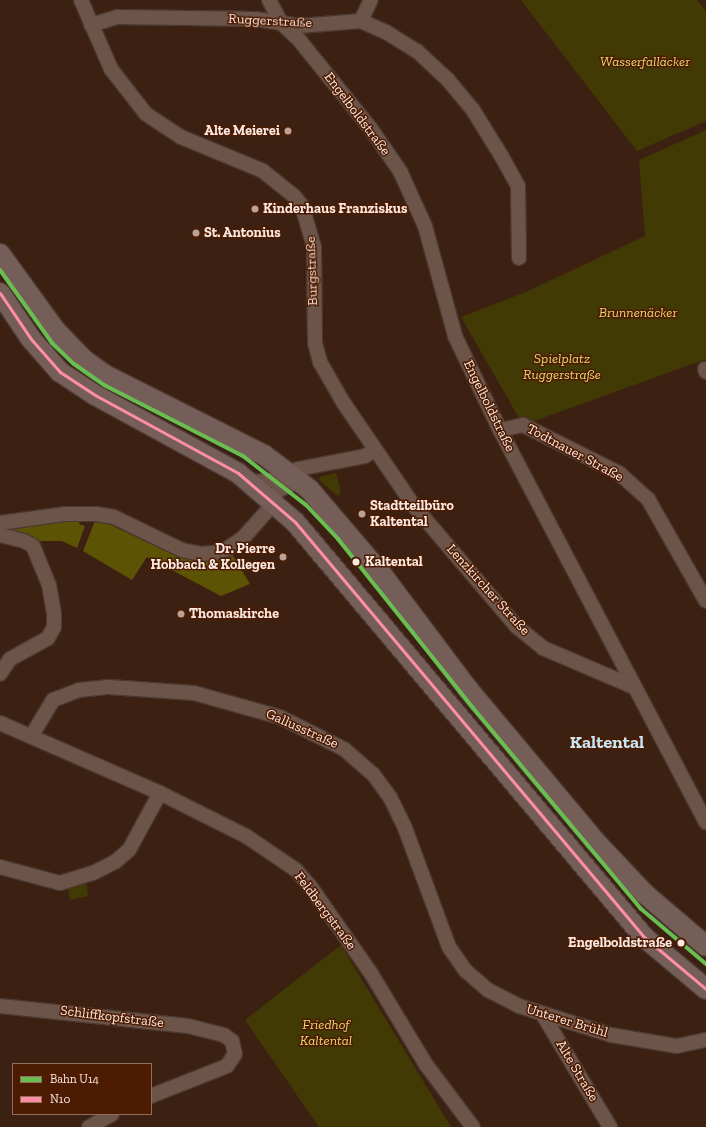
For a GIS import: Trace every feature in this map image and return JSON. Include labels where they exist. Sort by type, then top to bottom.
[{"type":"main road","points":[[0,254],[56,331],[83,360],[105,375],[264,455],[296,478],[334,515],[380,572],[468,689],[595,841],[645,894],[706,946]]},
{"type":"main road","points":[[0,293],[31,339],[60,372],[95,396],[208,454],[254,483],[275,502],[319,549],[493,760],[644,937],[706,989]]},
{"type":"street","name":"Burgstraße","points":[[81,0],[120,84],[146,114],[181,137],[263,171],[294,196],[302,206],[314,247],[315,343],[329,380],[375,450]]},
{"type":"street","name":"Engelboldstraße","points":[[269,0],[281,23],[300,41],[366,123],[400,171],[425,226],[455,336],[500,430],[706,822]]},
{"type":"street","points":[[371,0],[362,21],[416,51],[448,80],[472,110],[518,186],[520,258]]},
{"type":"street","name":"Ruggerstraße","points":[[92,25],[118,17],[256,19],[299,26],[362,21]]},
{"type":"street","name":"Todtnauer Straße","points":[[500,430],[523,425],[619,473],[648,499],[706,601]]},
{"type":"street","points":[[254,483],[296,478],[366,456],[375,450]]},
{"type":"street","name":"Lenzkircher Straße","points":[[375,450],[392,476],[516,626],[543,648],[634,687]]},
{"type":"street","points":[[254,483],[266,472],[264,455]]},
{"type":"street","points":[[0,523],[65,514],[96,514],[114,517],[182,550],[201,554],[227,549],[243,538],[275,502],[274,495],[279,490],[292,484],[296,478]]},
{"type":"street","points":[[0,536],[33,546],[49,585],[54,614],[54,627],[48,638],[10,659],[0,674]]},
{"type":"street","name":"Gallusstraße","points":[[32,735],[53,700],[79,690],[109,687],[194,693],[280,717],[316,733],[360,760],[390,797],[405,828],[449,947]]},
{"type":"street","name":"Feldbergstraße","points":[[0,723],[32,735],[160,793],[246,836],[296,870],[310,886],[372,974],[427,1066],[473,1127]]},
{"type":"street","points":[[0,867],[60,883],[93,873],[115,862],[129,850],[160,793]]},
{"type":"street","name":"Unterer Brühl","points":[[449,947],[466,971],[488,990],[543,1015],[604,1034],[658,1045],[692,1045],[706,1040]]},
{"type":"street","name":"Schliffkopfstraße","points":[[0,1006],[188,1026],[224,1035],[235,1046],[236,1054],[228,1066],[152,1096]]},
{"type":"street","name":"Alte Straße","points":[[543,1015],[610,1127]]},
{"type":"street","points":[[89,1127],[110,1115]]},
{"type":"green space","name":"Wasserfalläcker","points":[[521,0],[697,0],[706,11],[706,121],[637,151]]},
{"type":"green space","name":"Brunnenäcker","points":[[706,130],[706,359],[523,425],[461,317],[526,292],[645,236],[639,160]]},
{"type":"green space","points":[[336,473],[341,492],[338,496],[319,480],[320,477]]},
{"type":"green space","points":[[86,880],[88,896],[70,900],[68,888]]},
{"type":"green space","name":"Friedhof Kaltental","points":[[341,945],[451,1127],[319,1127],[245,1020]]},
{"type":"shaded area","points":[[96,518],[180,558],[201,561],[232,554],[250,584],[221,596],[147,557],[132,580],[83,551]]},
{"type":"shaded area","points":[[66,519],[80,519],[79,524],[85,526],[77,548],[62,541],[35,541],[6,532],[6,528]]},
{"type":"rail line","name":"U14","points":[[0,270],[52,343],[74,364],[104,385],[243,456],[306,505],[338,539],[473,708],[640,908],[706,964]]},
{"type":"transit line","name":"N10","points":[[0,293],[31,339],[60,372],[95,395],[238,473],[295,522],[644,937],[706,989]]},
{"type":"place","name":"Alte Meierei","points":[[288,131]]},
{"type":"place","name":"Kinderhaus Franziskus","points":[[255,209]]},
{"type":"place","name":"St. Antonius","points":[[196,233]]},
{"type":"place","name":"Stadtteilbüro Kaltental","points":[[362,514]]},
{"type":"place","name":"Dr. Pierre Hobbach & Kollegen","points":[[283,557]]},
{"type":"place","name":"Kaltental","points":[[356,562]]},
{"type":"place","name":"Thomaskirche","points":[[181,614]]},
{"type":"place","name":"Engelboldstraße","points":[[681,943]]},
{"type":"district","name":"Kaltental","points":[[607,742]]},
{"type":"park label","name":"Spielplatz Ruggerstraße","points":[[562,368]]}]
